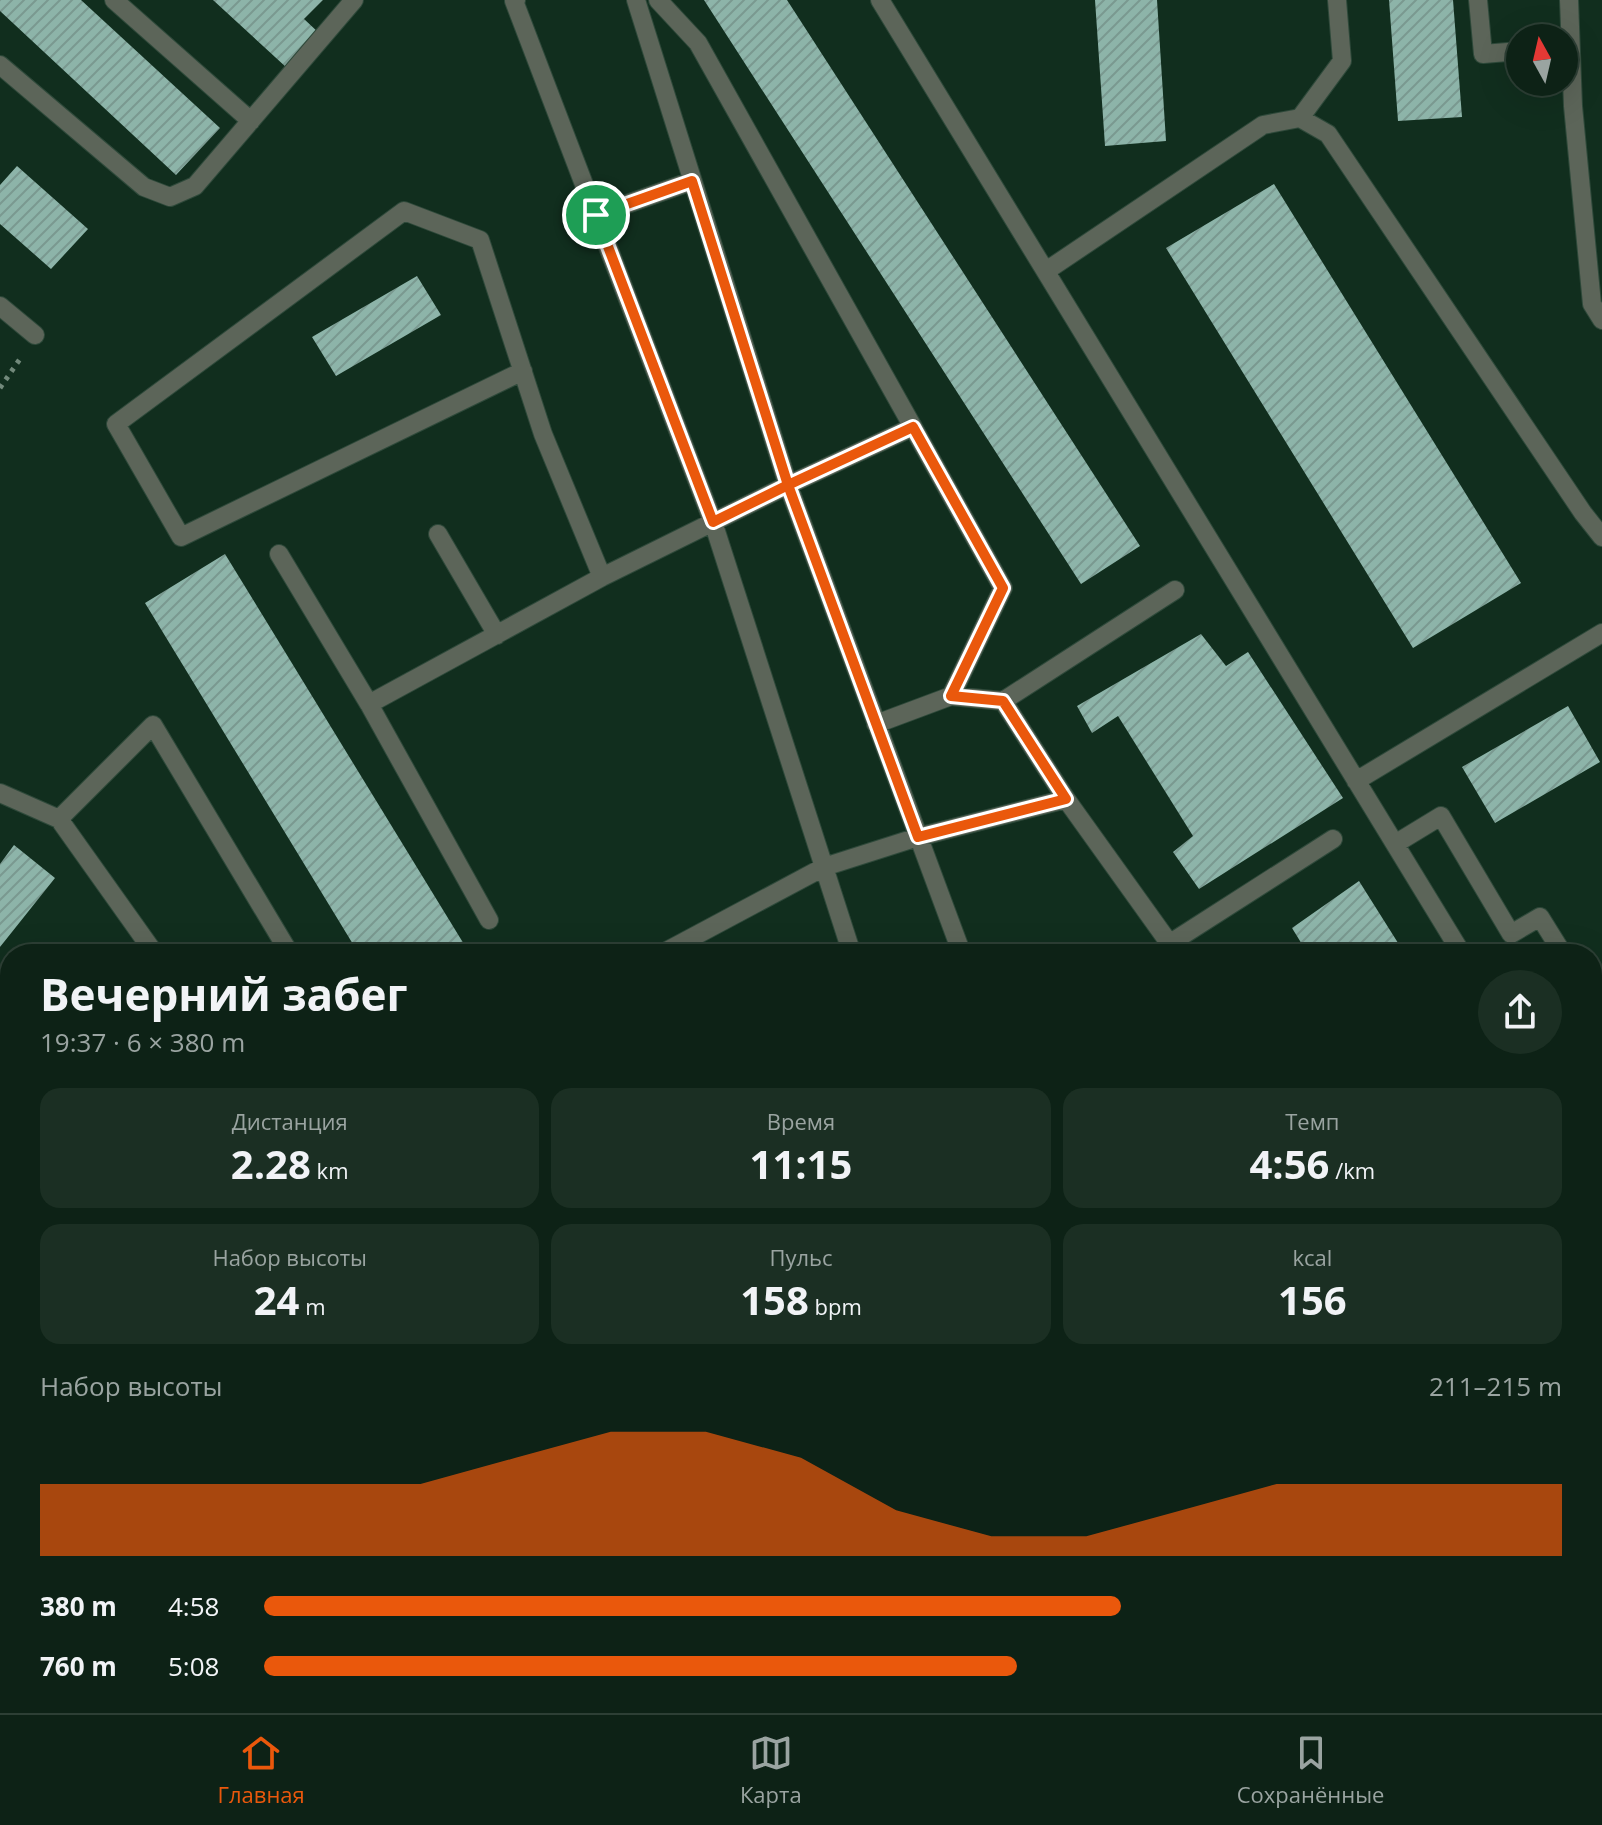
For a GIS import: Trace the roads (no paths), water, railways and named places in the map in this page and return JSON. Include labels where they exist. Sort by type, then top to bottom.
[{"type":"lane","points":[[114,0],[251,121]]},
{"type":"lane","points":[[0,65],[144,187],[170,197],[195,186],[354,0]]},
{"type":"lane","points":[[516,0],[713,522],[849,944]]},
{"type":"lane","points":[[636,0],[788,485],[958,944]]},
{"type":"lane","points":[[658,0],[698,43],[1003,588],[951,696]]},
{"type":"lane","points":[[880,0],[1456,944]]},
{"type":"lane","points":[[1300,118],[1342,61],[1337,0]]},
{"type":"lane","points":[[1478,0],[1483,54],[1506,52]]},
{"type":"lane","points":[[1568,24],[1569,0]]},
{"type":"lane","points":[[1572,96],[1592,304],[1602,320]]},
{"type":"lane","points":[[1046,271],[1263,125],[1300,118],[1328,134],[1602,537]]},
{"type":"lane","points":[[596,215],[692,181]]},
{"type":"lane","points":[[523,371],[181,537],[116,424],[404,211],[480,240],[523,371],[543,434],[602,577]]},
{"type":"lane","points":[[0,306],[35,335]]},
{"type":"lane","points":[[369,704],[602,577],[913,427]]},
{"type":"lane","points":[[438,534],[497,635]]},
{"type":"lane","points":[[279,554],[369,704],[489,920]]},
{"type":"lane","points":[[876,724],[951,696],[1003,701],[1175,590]]},
{"type":"lane","points":[[1356,781],[1602,633]]},
{"type":"lane","points":[[1003,701],[1066,799],[1169,944]]},
{"type":"lane","points":[[59,819],[153,725],[284,944]]},
{"type":"lane","points":[[0,793],[59,819],[148,944]]},
{"type":"lane","points":[[680,944],[824,867],[918,837],[1066,799]]},
{"type":"lane","points":[[1395,844],[1441,816],[1511,934],[1540,917],[1557,944]]},
{"type":"lane","points":[[1180,944],[1333,839]]}]
